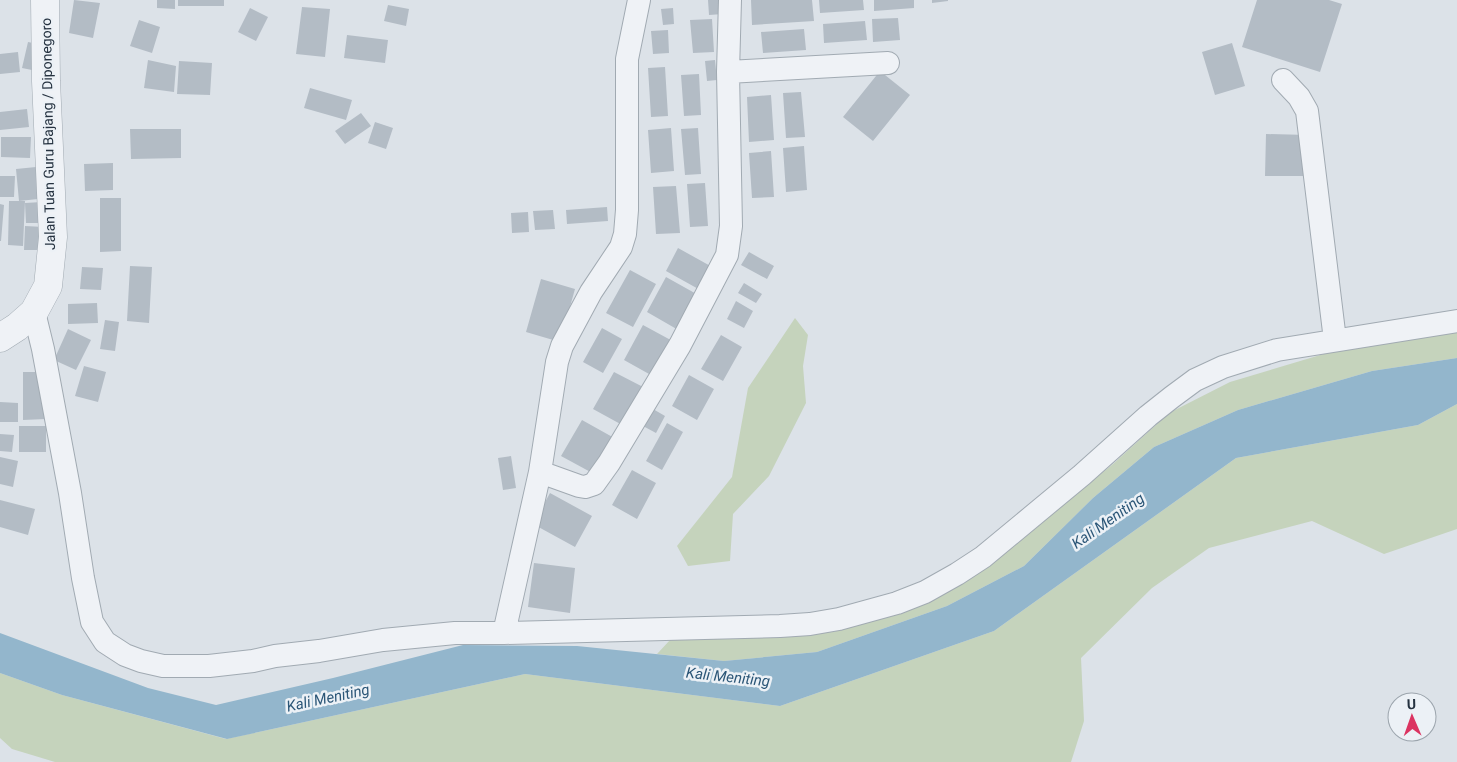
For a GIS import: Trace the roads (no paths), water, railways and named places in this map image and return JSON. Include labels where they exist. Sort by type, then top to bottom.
[{"type":"street","name":"Jalan Tuan Guru Bajang / Diponegoro","points":[[0,338],[17,327],[34,312],[48,286],[53,237],[46,81],[45,0]]},
{"type":"street","points":[[504,633],[540,472],[557,362],[562,346],[591,292],[621,247],[625,234],[627,210],[627,58],[639,0]]},
{"type":"street","points":[[540,472],[585,488],[594,484],[680,345],[727,255],[731,226],[728,72],[730,0]]},
{"type":"street","points":[[728,72],[888,63]]},
{"type":"street","points":[[1283,80],[1299,97],[1307,111],[1335,340]]},
{"type":"street","points":[[34,312],[43,349],[70,493],[92,622],[105,642],[125,655],[141,661],[170,666],[238,663],[383,640],[456,633],[788,626],[839,618],[897,603],[925,592],[983,557],[1082,475],[1148,416],[1195,380],[1223,367],[1277,350],[1457,320]]},
{"type":"water","name":"Kali Meniting","points":[[1457,358],[1457,404],[1418,425],[1236,458],[994,631],[780,706],[525,674],[227,739],[62,695],[0,673],[0,633],[148,688],[216,705],[463,645],[577,646],[724,661],[817,652],[947,606],[1024,566],[1093,498],[1154,447],[1238,410],[1372,371]]}]
